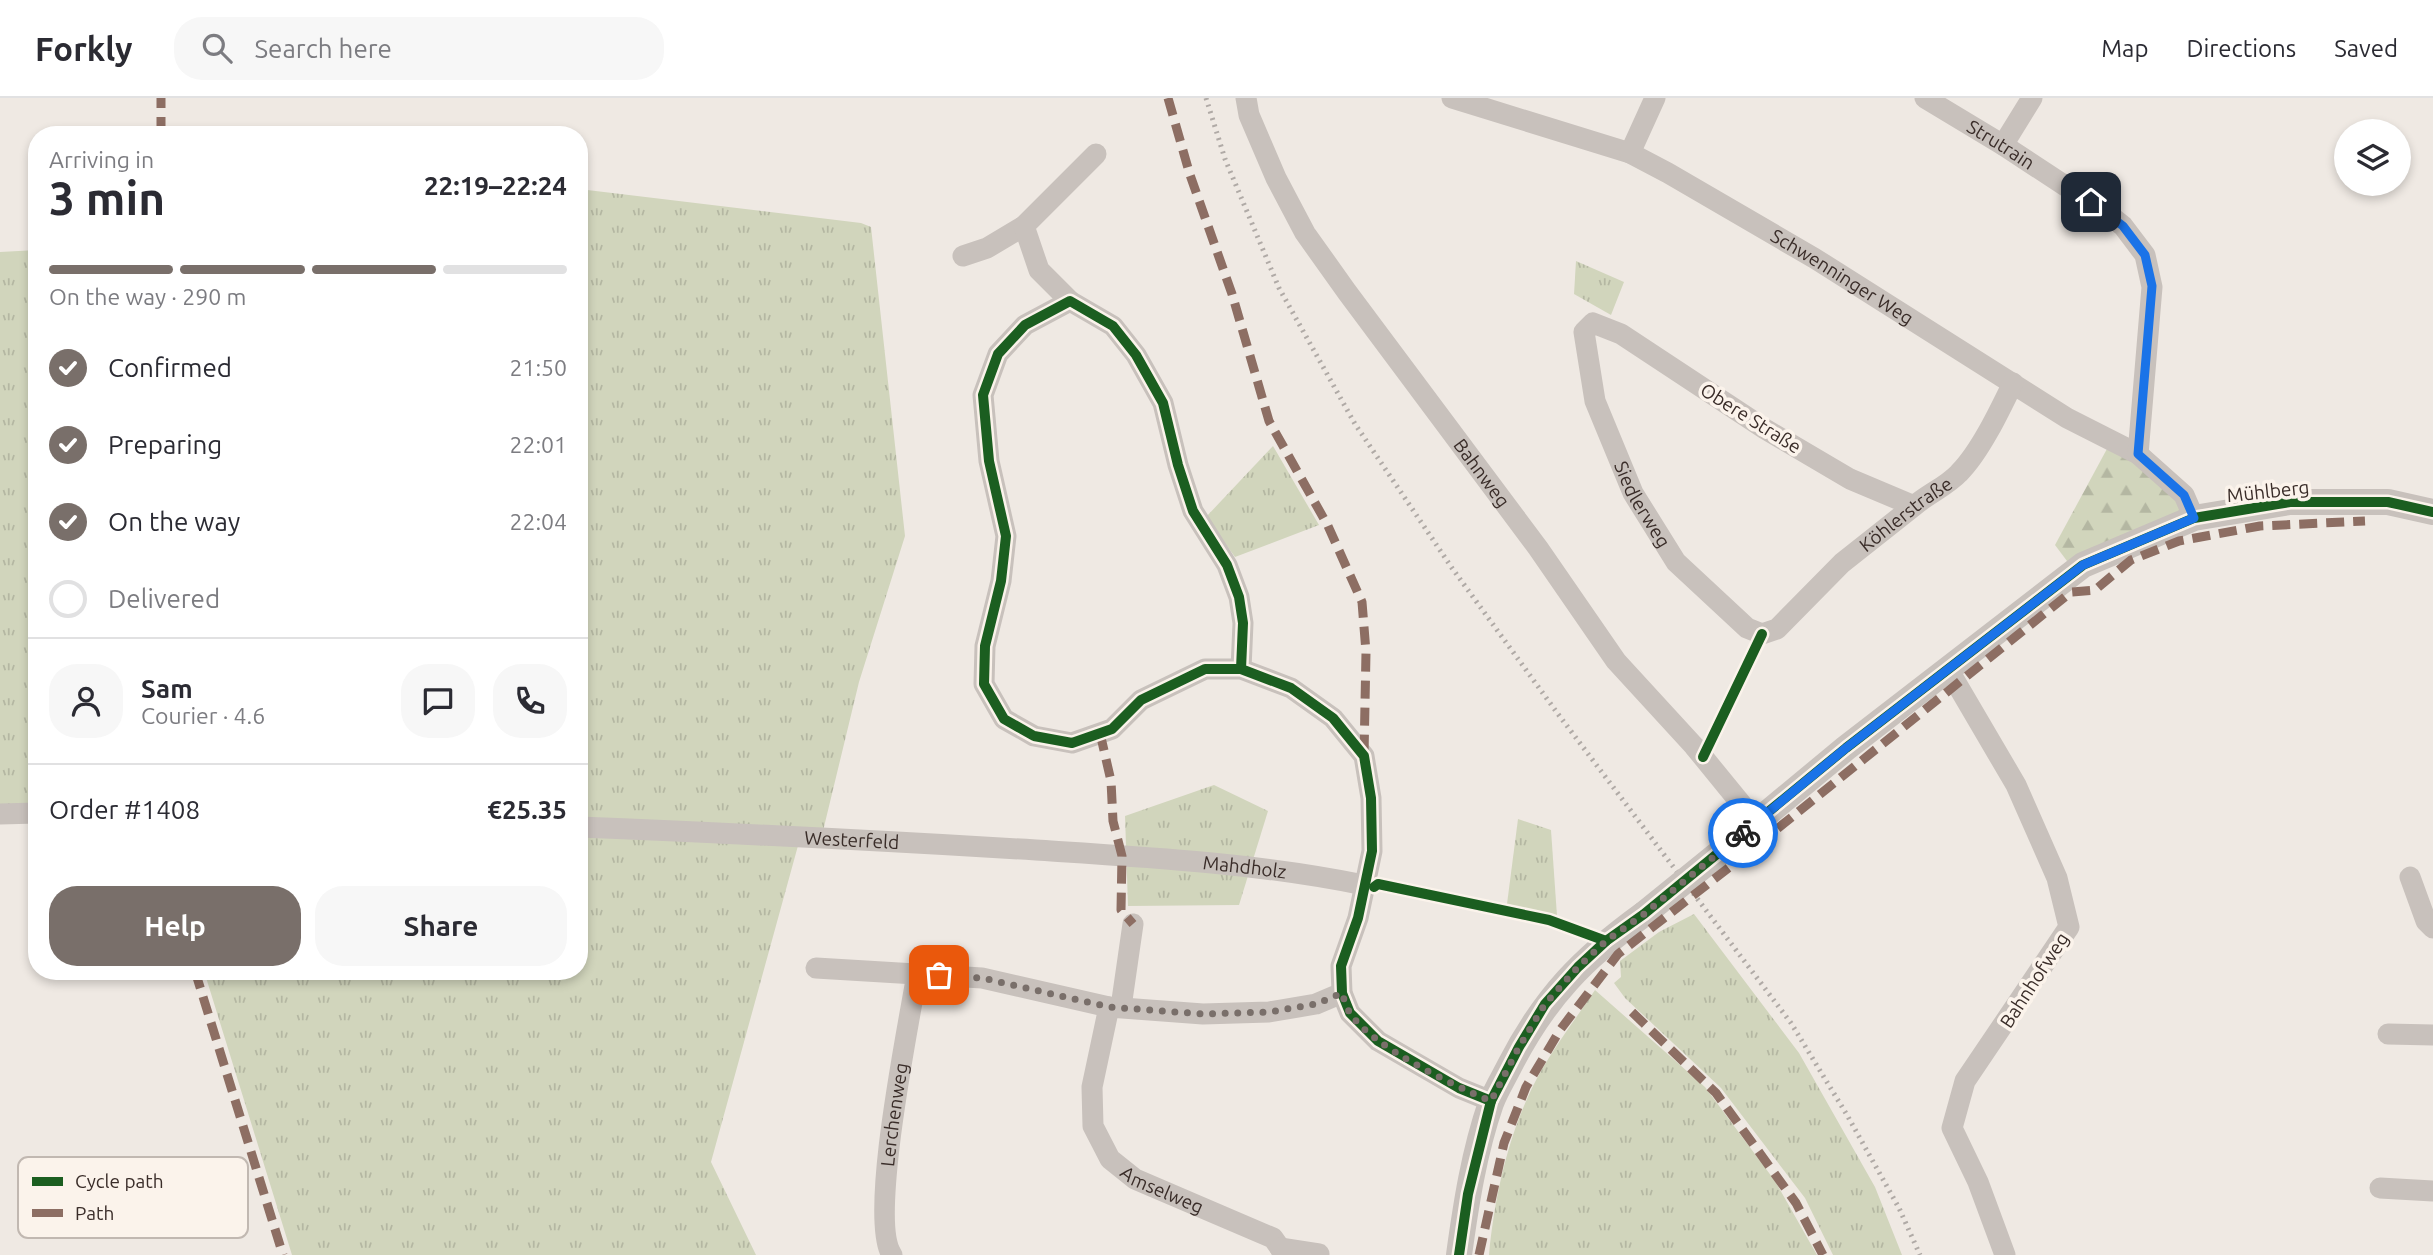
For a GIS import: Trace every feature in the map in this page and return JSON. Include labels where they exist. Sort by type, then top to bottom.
[{"type":"street","name":"Bahnweg","points":[[1246,98],[1249,115],[1276,178],[1305,233],[1538,548],[1616,661],[1694,746],[1756,822]]},
{"type":"street","name":"Schwenninger Weg","points":[[1452,98],[1630,153],[1668,173],[1814,258],[2067,418],[2138,454],[2184,495],[2194,518]]},
{"type":"street","points":[[1630,153],[1655,98]]},
{"type":"street","name":"Strutrain","points":[[1925,98],[2003,145],[2123,226],[2145,255],[2152,286],[2138,454]]},
{"type":"street","points":[[2003,145],[2032,98]]},
{"type":"street","points":[[963,256],[987,248],[1024,226],[1096,154]]},
{"type":"street","points":[[1024,226],[1039,271],[1070,301],[1113,326],[1136,355],[1163,403],[1178,465],[1193,511],[1227,565],[1239,597],[1243,623],[1241,669]]},
{"type":"street","points":[[1070,301],[1025,325],[998,354],[983,395],[989,461],[1006,536],[1001,581],[985,646],[984,684],[1003,719],[1034,736],[1072,743],[1112,729],[1141,700],[1205,669],[1241,669],[1291,688],[1333,718],[1364,756],[1371,798],[1372,851],[1358,918],[1341,966],[1342,993],[1350,1013],[1378,1041],[1459,1088],[1491,1101]]},
{"type":"street","name":"Obere Straße","points":[[1593,323],[1621,334],[1765,429],[1850,479],[1914,506]]},
{"type":"street","name":"Siedlerweg","points":[[1593,323],[1584,332],[1595,401],[1633,493],[1676,562],[1747,628],[1762,634],[1777,629]]},
{"type":"street","name":"Köhlerstraße","points":[[1777,629],[1842,563],[1959,474],[1983,439],[2013,383]]},
{"type":"street","name":"Mühlberg","points":[[1459,1255],[1468,1195],[1491,1101],[1545,1004],[1578,967],[1606,941],[1644,914],[1846,748],[2083,565],[2194,518],[2290,502],[2388,502],[2433,512]]},
{"type":"street","name":"Bahnhofweg","points":[[1948,669],[2016,785],[2057,878],[2069,927],[1965,1081],[1952,1128],[1978,1182],[2005,1255]]},
{"type":"street","points":[[0,814],[28,813]]},
{"type":"street","name":"Westerfeld","points":[[588,827],[834,838],[1122,856]]},
{"type":"street","name":"Mahdholz","points":[[1122,856],[1307,873],[1364,885]]},
{"type":"street","points":[[2410,877],[2426,921],[2433,928]]},
{"type":"street","name":"Amselweg","points":[[1133,924],[1115,1007],[1092,1087],[1093,1126],[1110,1159],[1135,1179],[1273,1238],[1282,1252],[1319,1254]]},
{"type":"street","points":[[816,968],[982,978],[1115,1007],[1203,1014],[1269,1012],[1316,1004],[1342,993]]},
{"type":"street","name":"Lerchenweg","points":[[892,1255],[887,1248],[884,1227],[885,1172],[917,974]]},
{"type":"street","points":[[2388,1034],[2433,1035]]},
{"type":"street","points":[[2380,1188],[2433,1191]]},
{"type":"green space","points":[[588,190],[861,223],[871,227],[905,536],[859,682],[823,831],[588,821]]},
{"type":"green space","points":[[28,250],[28,806],[0,807],[0,252]]},
{"type":"green space","points":[[1576,261],[1624,282],[1611,315],[1574,294]]},
{"type":"green space","points":[[1273,446],[1319,525],[1235,557],[1206,517]]},
{"type":"green space","points":[[2108,447],[2136,461],[2176,493],[2186,514],[2070,565],[2055,545]]},
{"type":"green space","points":[[1214,785],[1268,811],[1239,905],[1128,906],[1125,816]]},
{"type":"green space","points":[[1518,819],[1551,830],[1557,916],[1507,904]]},
{"type":"green space","points":[[588,834],[799,842],[711,1162],[756,1255],[292,1255],[207,980],[588,980]]},
{"type":"green space","points":[[1694,914],[1799,1053],[1875,1187],[1902,1255],[1833,1255],[1805,1198],[1721,1088],[1625,998],[1614,983],[1621,977],[1620,961],[1659,932]]},
{"type":"green space","points":[[1595,990],[1705,1087],[1775,1181],[1817,1255],[1489,1255],[1500,1184],[1521,1114],[1547,1061]]},
{"type":"railway","points":[[1206,98],[1225,159],[1279,288],[1355,424],[1452,568],[1558,714],[1791,1023],[1899,1208],[1920,1255]]},
{"type":"marked path","points":[[161,98],[161,126]]},
{"type":"marked path","points":[[1168,98],[1190,175],[1232,294],[1269,421],[1328,526],[1362,602],[1366,652],[1364,756]]},
{"type":"marked path","points":[[1479,1255],[1504,1143],[1526,1087],[1560,1030],[1618,954],[2071,592],[2095,590],[2131,560],[2179,541],[2260,526],[2365,521]]},
{"type":"marked path","points":[[1100,733],[1111,781],[1113,821],[1122,856],[1121,910],[1133,924]]},
{"type":"marked path","points":[[198,980],[283,1255]]},
{"type":"marked path","points":[[1632,1012],[1716,1093],[1796,1203],[1823,1255]]},
{"type":"cycle path","points":[[1241,669],[1243,623],[1239,597],[1227,565],[1193,511],[1178,465],[1163,403],[1136,355],[1113,326],[1070,301],[1025,325],[998,354],[983,395],[989,461],[1006,536],[1001,581],[985,646],[984,684],[1004,719],[1034,736],[1072,743],[1112,729],[1141,700],[1205,669],[1241,669],[1291,688],[1333,718],[1364,756],[1371,798],[1372,851],[1358,918],[1341,966],[1342,993],[1350,1013],[1378,1041],[1459,1088],[1491,1101]]},
{"type":"cycle path","points":[[1459,1255],[1468,1194],[1491,1101],[1545,1004],[1578,967],[1606,941],[1644,914],[1846,748],[2083,565],[2194,518],[2290,502],[2388,502],[2433,512]]},
{"type":"cycle path","points":[[1703,757],[1762,634]]},
{"type":"cycle path","points":[[1374,887],[1378,884],[1549,920],[1606,941]]},
{"type":"way so far","points":[[939,975],[982,978],[1109,1007],[1203,1014],[1269,1012],[1316,1004],[1342,993],[1350,1013],[1378,1041],[1459,1088],[1491,1101],[1545,1004],[1578,967],[1606,941],[1644,914],[1743,833]]},
{"type":"route","points":[[1743,833],[1846,748],[2083,565],[2194,518],[2184,495],[2138,454],[2152,286],[2145,255],[2123,226],[2091,202]]}]
